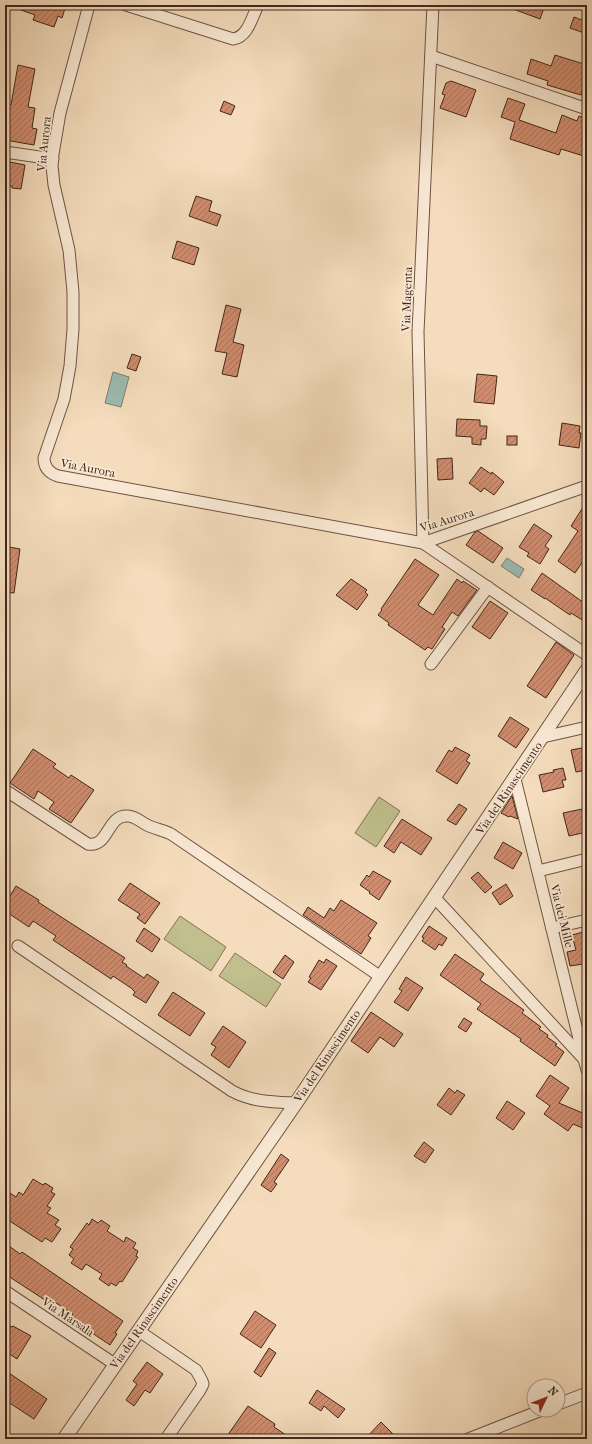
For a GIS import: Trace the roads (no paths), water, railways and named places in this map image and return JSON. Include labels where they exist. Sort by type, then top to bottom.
[{"type":"street","name":"Via Aurora","points":[[89,5],[60,113],[53,159],[54,185],[69,250],[74,308],[73,338],[67,383],[62,404],[44,458],[46,467],[50,472],[58,476],[423,543],[587,486]]},
{"type":"street","points":[[126,5],[233,39],[239,37],[246,31],[258,5]]},
{"type":"street","name":"Via Magenta","points":[[423,543],[418,332],[433,5]]},
{"type":"street","points":[[431,56],[587,109]]},
{"type":"street","points":[[5,152],[53,159]]},
{"type":"street","points":[[423,543],[587,655]]},
{"type":"street","points":[[432,664],[488,587]]},
{"type":"street","name":"Via del Rinascimento","points":[[64,1439],[296,1103],[587,670]]},
{"type":"street","points":[[543,737],[587,727]]},
{"type":"street","name":"Via dei Mille","points":[[515,779],[587,1070]]},
{"type":"street","points":[[5,790],[88,844],[95,845],[100,841],[116,819],[126,816],[133,817],[147,825],[171,834],[381,977]]},
{"type":"street","points":[[538,871],[587,859]]},
{"type":"street","name":"Via dei Mille","points":[[435,898],[584,1059]]},
{"type":"street","points":[[552,928],[587,920]]},
{"type":"street","points":[[18,946],[236,1093],[246,1098],[256,1100],[296,1103]]},
{"type":"street","name":"Via Marsala","points":[[5,1291],[116,1365]]},
{"type":"street","points":[[139,1331],[196,1370],[203,1384],[166,1439]]},
{"type":"street","points":[[566,1401],[587,1392]]},
{"type":"street","points":[[468,1439],[526,1416]]},
{"type":"water","points":[[113,372],[129,377],[121,407],[105,403]]},
{"type":"water","points":[[507,558],[524,569],[519,578],[501,566]]}]
